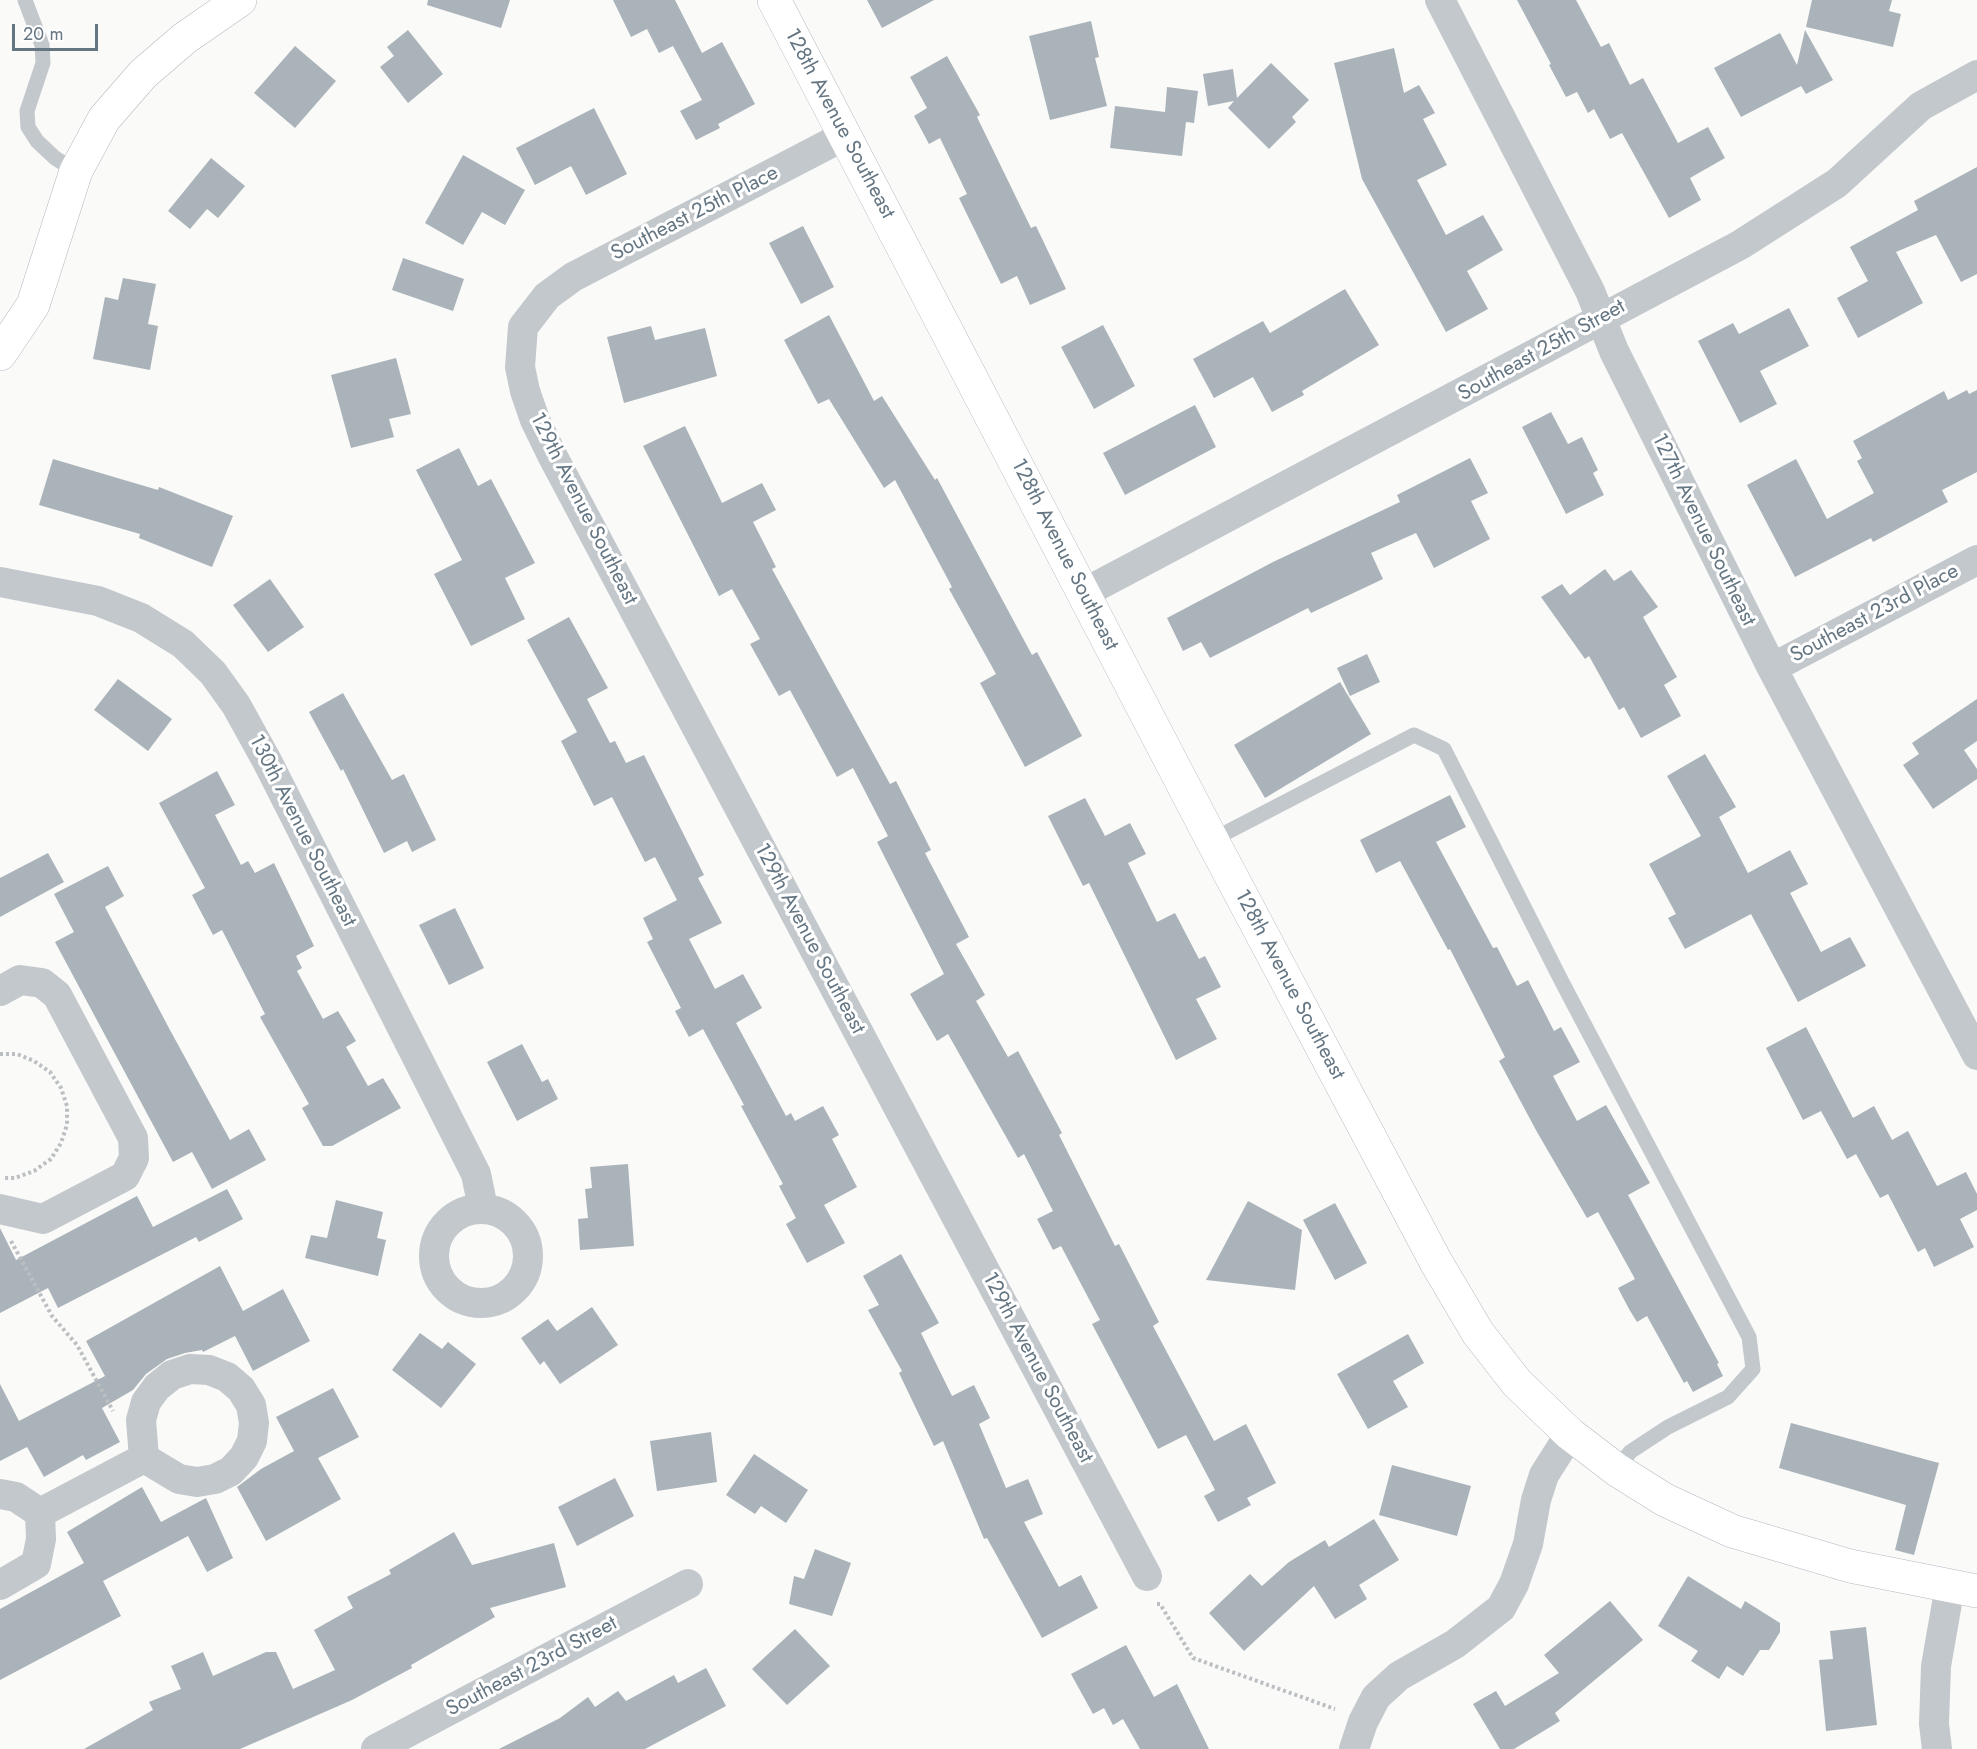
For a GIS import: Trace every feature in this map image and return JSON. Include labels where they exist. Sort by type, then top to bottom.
[{"type":"street","points":[[0,354],[33,305],[76,171],[104,119],[144,74],[185,38],[240,0]]},
{"type":"street","name":"128th Avenue Southeast","points":[[774,0],[1212,840],[1436,1262],[1478,1333],[1517,1383],[1570,1434],[1617,1470],[1665,1500],[1732,1531],[1850,1566],[1964,1589],[1936,1666],[1934,1724],[1937,1749]]},
{"type":"street","name":"127th Avenue Southeast","points":[[1440,0],[1590,291],[1614,351],[1772,668],[1976,1052]]},
{"type":"street","name":"Southeast 25th Street","points":[[1084,593],[1510,370],[1740,245],[1837,183],[1921,106],[1977,75]]},
{"type":"street","name":"Southeast 25th Place","points":[[547,296],[573,277],[846,135]]},
{"type":"street","name":"129th Avenue Southeast","points":[[547,296],[532,312],[523,327],[521,342],[520,367],[535,420],[1150,1590]]},
{"type":"street","name":"Southeast 23rd Place","points":[[1772,668],[1977,560]]},
{"type":"street","name":"130th Avenue Southeast","points":[[0,582],[98,601],[141,618],[183,644],[213,673],[236,705],[267,761],[476,1174],[483,1208]]},
{"type":"street","points":[[0,991],[20,980],[42,983],[57,995],[133,1138],[134,1158],[125,1176],[43,1219],[0,1209]]},
{"type":"street","points":[[1354,1749],[1363,1722],[1376,1697],[1399,1676],[1455,1644],[1501,1608],[1514,1584],[1528,1544],[1536,1500],[1544,1475],[1570,1434]]},
{"type":"street","points":[[39,1513],[144,1458]]},
{"type":"street","points":[[0,1494],[16,1497],[39,1513]]},
{"type":"street","points":[[0,1586],[36,1564],[41,1539],[39,1513]]},
{"type":"street","name":"Southeast 23rd Street","points":[[376,1749],[688,1584]]},
{"type":"lane","points":[[25,0],[42,45],[43,63],[27,111],[28,127],[37,141],[55,158],[76,171]]},
{"type":"lane","points":[[1212,840],[1414,735],[1444,749],[1562,982],[1749,1336],[1753,1369],[1728,1397],[1668,1427],[1630,1452],[1617,1470]]},
{"type":"path","points":[[0,1054],[16,1054],[34,1060],[50,1072],[61,1088],[67,1115],[61,1143],[51,1159],[34,1171],[15,1178],[0,1178]]},
{"type":"path","points":[[10,1239],[52,1316],[77,1345],[118,1420]]},
{"type":"path","points":[[1150,1590],[1193,1658],[1335,1709]]},
{"type":"building","points":[[428,0],[510,0],[501,28],[427,5]]},
{"type":"building","points":[[613,0],[675,0],[702,53],[722,42],[755,104],[718,124],[720,128],[696,140],[680,111],[702,100],[673,46],[659,53],[647,29],[631,37]]},
{"type":"building","points":[[867,0],[934,0],[882,28]]},
{"type":"building","points":[[1517,0],[1576,0],[1601,47],[1609,43],[1630,85],[1643,78],[1678,143],[1708,127],[1725,158],[1690,178],[1701,200],[1669,218],[1622,133],[1610,139],[1594,109],[1588,113],[1577,92],[1566,97]]},
{"type":"building","points":[[1812,0],[1892,0],[1889,11],[1901,14],[1893,47],[1806,27]]},
{"type":"building","points":[[1091,21],[1099,57],[1095,58],[1107,106],[1050,120],[1029,36]]},
{"type":"building","points":[[408,30],[443,74],[408,103],[380,67],[394,56],[387,47]]},
{"type":"building","points":[[1805,30],[1833,80],[1806,94],[1801,86],[1741,117],[1714,68],[1780,33],[1797,65]]},
{"type":"building","points":[[295,46],[336,81],[295,128],[254,93]]},
{"type":"building","points":[[1394,48],[1404,93],[1419,85],[1435,113],[1423,119],[1447,165],[1417,180],[1446,235],[1483,215],[1503,250],[1467,271],[1488,309],[1446,332],[1362,179],[1334,63]]},
{"type":"building","points":[[947,56],[980,115],[977,117],[1031,228],[1036,226],[1066,289],[1030,305],[1017,276],[1001,284],[959,198],[967,194],[940,138],[929,144],[914,116],[927,108],[910,77]]},
{"type":"building","points":[[1271,63],[1309,100],[1292,117],[1296,122],[1269,149],[1228,108],[1234,101],[1208,106],[1203,74],[1233,69],[1237,98]]},
{"type":"building","points":[[1167,87],[1198,91],[1194,123],[1186,122],[1182,156],[1110,148],[1115,106],[1165,112]]},
{"type":"building","points":[[594,108],[627,174],[586,195],[571,166],[535,185],[516,148]]},
{"type":"building","points":[[463,155],[525,190],[505,225],[482,212],[463,245],[425,223]]},
{"type":"building","points":[[211,158],[245,186],[218,218],[207,209],[190,229],[168,211]]},
{"type":"building","points":[[1977,167],[1977,274],[1961,282],[1936,235],[1896,252],[1923,303],[1858,338],[1837,298],[1868,281],[1850,247],[1918,210],[1914,201]]},
{"type":"building","points":[[803,226],[834,287],[801,304],[769,243]]},
{"type":"building","points":[[403,258],[464,279],[453,311],[392,290]]},
{"type":"building","points":[[123,278],[156,284],[148,324],[158,326],[150,370],[93,359],[105,297],[118,300]]},
{"type":"building","points":[[1345,289],[1379,345],[1302,391],[1304,395],[1272,412],[1253,377],[1214,398],[1193,359],[1263,321],[1270,333]]},
{"type":"building","points":[[1789,308],[1809,346],[1760,371],[1777,404],[1740,423],[1698,341],[1733,323],[1739,334]]},
{"type":"building","points":[[829,315],[874,401],[882,396],[935,480],[937,478],[1032,655],[1037,652],[1082,736],[1025,767],[980,683],[996,674],[949,589],[952,587],[895,480],[884,488],[829,399],[818,404],[784,340]]},
{"type":"building","points":[[1103,325],[1135,386],[1094,409],[1061,347]]},
{"type":"building","points":[[651,326],[655,340],[705,328],[717,376],[624,403],[607,337]]},
{"type":"building","points":[[396,358],[411,414],[389,419],[394,437],[351,448],[331,375]]},
{"type":"building","points":[[1967,390],[1969,394],[1977,390],[1977,472],[1942,490],[1948,502],[1873,542],[1871,538],[1795,577],[1747,485],[1796,459],[1827,519],[1874,493],[1857,461],[1862,458],[1853,441],[1944,391],[1948,400]]},
{"type":"building","points":[[1195,405],[1216,447],[1125,495],[1103,453]]},
{"type":"building","points":[[1551,412],[1568,444],[1582,437],[1598,470],[1593,473],[1604,495],[1566,514],[1522,427]]},
{"type":"building","points":[[685,426],[722,503],[762,483],[776,510],[753,522],[776,567],[772,569],[890,784],[896,781],[931,850],[925,853],[969,937],[956,944],[985,995],[976,1001],[1008,1057],[1018,1051],[1062,1133],[1059,1135],[1115,1246],[1119,1244],[1159,1322],[1153,1326],[1214,1441],[1246,1424],[1276,1483],[1247,1498],[1251,1505],[1218,1522],[1204,1496],[1215,1490],[1186,1435],[1158,1449],[1092,1324],[1100,1320],[1061,1246],[1053,1250],[1037,1219],[1053,1211],[1024,1154],[1018,1158],[948,1034],[937,1041],[910,994],[944,974],[877,842],[888,836],[853,768],[837,777],[790,690],[779,696],[750,644],[760,639],[732,589],[719,596],[643,446]]},
{"type":"building","points":[[459,448],[478,486],[491,479],[535,563],[505,578],[525,619],[471,646],[434,574],[462,560],[416,470]]},
{"type":"building","points":[[1470,458],[1488,493],[1471,501],[1490,539],[1434,568],[1416,533],[1371,553],[1383,579],[1311,613],[1308,608],[1210,658],[1201,642],[1183,651],[1167,618],[1273,562],[1400,502],[1397,495]]},
{"type":"building","points":[[53,459],[158,490],[159,487],[233,516],[212,567],[139,538],[140,534],[39,505]]},
{"type":"building","points":[[1605,569],[1614,581],[1631,570],[1658,607],[1643,617],[1677,677],[1664,685],[1681,716],[1641,738],[1624,707],[1619,710],[1589,656],[1585,659],[1541,597],[1562,584],[1570,595]]},
{"type":"building","points":[[270,579],[304,627],[268,652],[233,605]]},
{"type":"building","points":[[569,617],[608,688],[587,699],[610,743],[615,741],[626,763],[644,755],[704,875],[698,878],[722,923],[689,939],[715,989],[743,974],[762,1008],[736,1023],[786,1116],[791,1113],[795,1121],[823,1106],[839,1135],[832,1139],[857,1187],[824,1205],[845,1243],[807,1263],[786,1224],[796,1218],[779,1186],[783,1184],[741,1106],[744,1105],[703,1029],[689,1037],[675,1011],[681,1008],[647,942],[653,939],[643,918],[677,900],[655,857],[645,862],[612,797],[594,806],[561,741],[577,732],[527,640]]},
{"type":"building","points":[[1367,654],[1380,682],[1350,696],[1337,668]]},
{"type":"building","points":[[118,679],[172,719],[148,751],[94,710]]},
{"type":"building","points":[[1340,682],[1371,734],[1265,798],[1234,745]]},
{"type":"building","points":[[343,693],[392,780],[404,774],[436,840],[412,852],[407,841],[384,853],[343,769],[341,771],[309,712]]},
{"type":"building","points":[[1977,699],[1977,741],[1964,750],[1977,769],[1977,779],[1933,809],[1903,765],[1919,754],[1912,743]]},
{"type":"building","points":[[1705,754],[1736,807],[1719,817],[1748,873],[1790,850],[1808,884],[1790,893],[1821,952],[1850,937],[1866,966],[1798,1002],[1751,914],[1685,949],[1668,918],[1676,914],[1649,864],[1701,836],[1667,776]]},
{"type":"building","points":[[217,771],[235,805],[215,815],[241,865],[248,861],[255,873],[274,863],[314,946],[296,956],[302,968],[297,971],[323,1019],[338,1011],[356,1041],[346,1047],[368,1086],[383,1078],[401,1108],[332,1146],[323,1146],[302,1108],[309,1104],[260,1017],[265,1014],[222,930],[213,935],[192,895],[205,888],[159,803]]},
{"type":"building","points":[[1450,795],[1466,827],[1436,842],[1493,948],[1497,947],[1517,986],[1528,980],[1554,1031],[1561,1027],[1580,1062],[1553,1076],[1577,1121],[1606,1105],[1650,1183],[1628,1195],[1719,1363],[1717,1364],[1723,1376],[1693,1392],[1687,1381],[1684,1383],[1647,1316],[1637,1322],[1629,1309],[1618,1288],[1635,1279],[1598,1212],[1587,1218],[1537,1132],[1499,1061],[1505,1057],[1450,949],[1448,950],[1400,861],[1376,873],[1360,840]]},
{"type":"building","points":[[1085,798],[1105,836],[1130,823],[1146,854],[1128,863],[1157,922],[1175,913],[1199,959],[1205,956],[1221,987],[1196,999],[1217,1039],[1176,1060],[1089,883],[1083,886],[1048,816]]},
{"type":"building","points":[[48,853],[64,882],[0,917],[0,878]]},
{"type":"building","points":[[108,866],[124,896],[105,907],[170,1030],[230,1140],[249,1129],[266,1160],[212,1189],[192,1152],[173,1162],[55,942],[74,932],[54,894]]},
{"type":"building","points":[[455,908],[484,968],[449,985],[419,925]]},
{"type":"building","points":[[1806,1027],[1853,1118],[1874,1106],[1892,1140],[1908,1131],[1937,1186],[1966,1172],[1977,1194],[1977,1210],[1960,1219],[1974,1247],[1934,1267],[1925,1248],[1918,1252],[1888,1194],[1880,1198],[1856,1154],[1847,1159],[1821,1111],[1803,1120],[1766,1048]]},
{"type":"building","points":[[522,1044],[542,1082],[548,1079],[558,1099],[517,1121],[487,1062]]},
{"type":"building","points":[[628,1164],[634,1246],[580,1250],[578,1219],[588,1218],[585,1189],[592,1188],[590,1167]]},
{"type":"building","points":[[227,1189],[243,1219],[199,1242],[196,1237],[58,1308],[48,1288],[0,1313],[0,1228],[16,1260],[137,1196],[153,1227]]},
{"type":"building","points":[[336,1200],[383,1212],[377,1238],[386,1240],[378,1276],[305,1258],[311,1235],[327,1238]]},
{"type":"building","points":[[1248,1201],[1302,1230],[1295,1290],[1206,1280]]},
{"type":"building","points":[[1335,1203],[1367,1263],[1335,1280],[1303,1220]]},
{"type":"building","points":[[901,1254],[939,1323],[921,1333],[952,1396],[974,1385],[990,1418],[979,1424],[1006,1488],[1028,1479],[1043,1514],[1024,1522],[1059,1587],[1081,1575],[1098,1608],[1042,1638],[987,1538],[984,1539],[943,1441],[934,1446],[899,1373],[902,1371],[868,1310],[879,1305],[863,1276]]},
{"type":"building","points":[[220,1266],[243,1311],[283,1289],[310,1341],[253,1371],[235,1336],[203,1352],[202,1350],[185,1353],[167,1359],[146,1374],[133,1390],[102,1408],[120,1442],[86,1460],[83,1455],[44,1477],[27,1447],[0,1461],[0,1384],[19,1421],[105,1376],[86,1341]]},
{"type":"building","points":[[592,1307],[618,1345],[560,1384],[544,1361],[540,1365],[521,1338],[548,1319],[557,1331]]},
{"type":"building","points":[[420,1333],[442,1349],[448,1342],[476,1364],[441,1408],[392,1370]]},
{"type":"building","points":[[1408,1334],[1424,1363],[1393,1381],[1408,1407],[1368,1429],[1337,1374]]},
{"type":"building","points":[[333,1388],[359,1437],[318,1458],[341,1499],[266,1541],[237,1487],[261,1469],[294,1451],[276,1417]]},
{"type":"building","points":[[1791,1423],[1939,1463],[1914,1555],[1895,1550],[1906,1505],[1779,1468]]},
{"type":"building","points":[[711,1432],[717,1482],[657,1491],[650,1441]]},
{"type":"building","points":[[754,1454],[808,1490],[786,1523],[761,1506],[755,1514],[726,1495]]},
{"type":"building","points":[[1392,1465],[1471,1486],[1457,1536],[1379,1515]]},
{"type":"building","points":[[615,1478],[634,1516],[577,1546],[558,1507]]},
{"type":"building","points":[[142,1487],[161,1522],[206,1498],[233,1558],[207,1572],[188,1536],[103,1581],[121,1616],[0,1680],[0,1609],[84,1563],[67,1532]]},
{"type":"building","points":[[1374,1519],[1399,1560],[1359,1585],[1367,1599],[1335,1619],[1314,1586],[1244,1651],[1209,1613],[1250,1574],[1262,1586],[1289,1562],[1325,1540],[1329,1547]]},
{"type":"building","points":[[454,1532],[472,1565],[554,1543],[566,1587],[490,1608],[495,1617],[411,1665],[412,1668],[352,1700],[240,1749],[84,1749],[153,1710],[149,1702],[181,1689],[171,1666],[203,1652],[213,1676],[266,1652],[276,1652],[293,1689],[335,1670],[314,1630],[353,1608],[347,1597],[391,1574],[389,1570]]},
{"type":"building","points":[[815,1549],[851,1563],[832,1616],[789,1604],[794,1576],[804,1579]]},
{"type":"building","points":[[1688,1576],[1741,1609],[1745,1601],[1780,1623],[1780,1632],[1769,1650],[1760,1650],[1743,1676],[1727,1666],[1719,1679],[1691,1661],[1698,1651],[1658,1626]]},
{"type":"building","points":[[1610,1601],[1643,1640],[1555,1713],[1560,1721],[1514,1749],[1500,1749],[1473,1704],[1496,1691],[1505,1706],[1559,1673],[1544,1655]]},
{"type":"building","points":[[1866,1627],[1877,1725],[1826,1731],[1819,1660],[1833,1659],[1830,1631]]},
{"type":"building","points":[[795,1629],[830,1666],[787,1705],[752,1669]]},
{"type":"building","points":[[1126,1645],[1154,1697],[1177,1684],[1209,1749],[1140,1749],[1123,1719],[1113,1725],[1104,1708],[1093,1714],[1071,1674]]},
{"type":"building","points":[[706,1668],[726,1706],[645,1749],[499,1749],[560,1718],[588,1697],[595,1707],[618,1691],[626,1701],[674,1675],[678,1683]]}]
